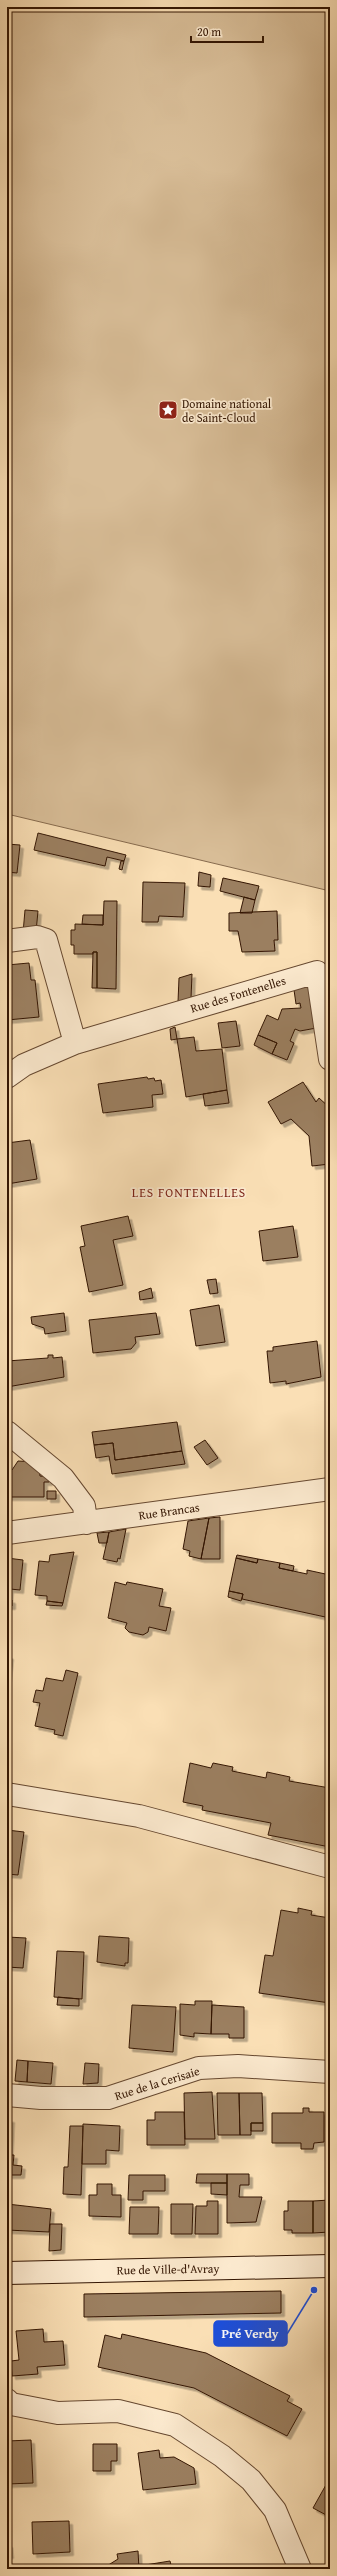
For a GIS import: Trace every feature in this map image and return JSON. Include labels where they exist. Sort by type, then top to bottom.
[{"type":"street","points":[[7,941],[37,937],[46,940],[75,1043],[24,1065],[7,1077]]},
{"type":"street","name":"Rue des Fontenelles","points":[[75,1043],[317,972],[330,1059]]},
{"type":"street","points":[[7,1432],[63,1478],[84,1506],[86,1523]]},
{"type":"street","name":"Rue Brancas","points":[[7,1533],[330,1489]]},
{"type":"street","points":[[7,1794],[139,1816],[325,1866]]},
{"type":"street","name":"Rue de la Cerisaie","points":[[7,2095],[41,2098],[108,2098],[199,2068],[238,2066],[330,2072]]},
{"type":"street","name":"Rue de Ville-d'Avray","points":[[7,2273],[330,2266]]},
{"type":"street","points":[[7,2400],[11,2404],[58,2413],[118,2411],[175,2425],[222,2456],[251,2480],[275,2510],[300,2569]]},
{"type":"shaded area","name":"Domaine national de Saint-Cloud","points":[[7,7],[330,7],[330,891],[7,814]]},
{"type":"building","points":[[38,833],[126,855],[124,861],[107,857],[105,866],[34,850]]},
{"type":"building","points":[[7,844],[20,845],[17,873],[7,872]]},
{"type":"building","points":[[121,861],[124,861],[122,870],[119,869]]},
{"type":"building","points":[[199,872],[211,875],[210,887],[198,886]]},
{"type":"building","points":[[223,878],[259,886],[255,900],[220,891]]},
{"type":"building","points":[[143,882],[185,883],[183,917],[159,916],[158,922],[142,922]]},
{"type":"building","points":[[244,897],[255,900],[252,913],[240,913]]},
{"type":"building","points":[[104,901],[117,901],[116,989],[97,988],[97,952],[93,952],[93,954],[74,954],[74,945],[71,945],[71,930],[75,930],[75,924],[103,925]]},
{"type":"building","points":[[25,910],[38,911],[36,932],[23,933]]},
{"type":"building","points":[[277,911],[278,940],[274,940],[275,951],[242,952],[238,931],[229,931],[229,913]]},
{"type":"building","points":[[83,915],[103,915],[103,925],[82,924]]},
{"type":"building","points":[[93,952],[97,952],[97,988],[92,988]]},
{"type":"building","points":[[29,963],[31,980],[35,980],[39,1017],[7,1020],[7,965]]},
{"type":"building","points":[[192,974],[191,998],[178,1002],[179,978]]},
{"type":"building","points":[[314,984],[322,1027],[300,1031],[295,1029],[290,1041],[294,1043],[287,1060],[272,1054],[277,1043],[258,1035],[267,1015],[278,1020],[282,1009],[301,1008],[300,1003],[296,1004],[294,990]]},
{"type":"building","points":[[236,1021],[240,1046],[222,1048],[218,1023]]},
{"type":"building","points":[[175,1027],[177,1039],[171,1040],[170,1029]]},
{"type":"building","points":[[258,1035],[277,1043],[272,1054],[254,1045]]},
{"type":"building","points":[[194,1037],[196,1051],[222,1049],[227,1090],[186,1097],[177,1039]]},
{"type":"building","points":[[147,1077],[148,1079],[154,1078],[155,1081],[161,1080],[163,1094],[152,1095],[153,1107],[103,1113],[98,1084]]},
{"type":"building","points":[[303,1082],[316,1102],[319,1098],[330,1108],[326,1112],[330,1115],[330,1164],[312,1166],[309,1136],[291,1119],[281,1124],[268,1102]]},
{"type":"building","points":[[227,1090],[229,1103],[205,1106],[203,1094]]},
{"type":"building","points":[[30,1140],[37,1179],[7,1184],[7,1143]]},
{"type":"building","points":[[128,1216],[133,1236],[113,1240],[123,1285],[89,1292],[80,1247],[85,1246],[81,1226]]},
{"type":"building","points":[[293,1226],[298,1257],[263,1261],[259,1231]]},
{"type":"building","points":[[216,1279],[218,1293],[210,1294],[207,1280]]},
{"type":"building","points":[[151,1288],[153,1298],[140,1300],[139,1292]]},
{"type":"building","points":[[219,1305],[225,1342],[196,1346],[190,1310]]},
{"type":"building","points":[[64,1313],[66,1331],[45,1334],[44,1328],[32,1324],[31,1317]]},
{"type":"building","points":[[156,1313],[160,1334],[135,1337],[136,1343],[131,1349],[93,1353],[89,1320]]},
{"type":"building","points":[[317,1341],[321,1377],[286,1384],[286,1381],[270,1383],[267,1351],[273,1351],[273,1347]]},
{"type":"building","points":[[48,1355],[53,1355],[53,1358],[62,1357],[64,1377],[7,1387],[7,1361],[48,1358]]},
{"type":"building","points":[[177,1422],[182,1451],[115,1460],[113,1443],[94,1445],[92,1432]]},
{"type":"building","points":[[205,1440],[218,1458],[207,1465],[194,1447]]},
{"type":"building","points":[[113,1443],[115,1460],[182,1451],[185,1464],[112,1474],[109,1456],[96,1458],[94,1445]]},
{"type":"building","points":[[18,1461],[35,1462],[39,1467],[40,1476],[49,1477],[49,1482],[44,1482],[44,1497],[8,1497],[7,1470],[12,1470]]},
{"type":"building","points":[[47,1491],[56,1491],[56,1499],[47,1499]]},
{"type":"building","points":[[220,1517],[220,1559],[201,1559],[209,1518]]},
{"type":"building","points":[[209,1518],[201,1559],[189,1556],[190,1551],[183,1549],[188,1521]]},
{"type":"building","points":[[126,1529],[120,1559],[118,1558],[117,1562],[103,1559],[109,1532]]},
{"type":"building","points":[[109,1532],[107,1543],[99,1543],[97,1533]]},
{"type":"building","points":[[74,1552],[63,1603],[47,1601],[47,1596],[35,1595],[39,1561],[49,1562],[50,1555]]},
{"type":"building","points":[[237,1555],[258,1559],[257,1563],[236,1558]]},
{"type":"building","points":[[7,1558],[23,1560],[20,1590],[10,1589],[9,1599],[7,1599]]},
{"type":"building","points":[[236,1558],[257,1563],[258,1559],[280,1563],[279,1568],[307,1574],[307,1570],[330,1575],[330,1618],[242,1599],[243,1594],[229,1591]]},
{"type":"building","points":[[280,1563],[294,1566],[293,1571],[279,1568]]},
{"type":"building","points":[[115,1582],[126,1585],[127,1582],[163,1589],[159,1606],[171,1608],[166,1631],[149,1627],[148,1632],[143,1635],[129,1632],[125,1628],[127,1623],[108,1618]]},
{"type":"building","points":[[229,1591],[243,1594],[241,1601],[228,1597]]},
{"type":"building","points":[[7,1599],[12,1600],[12,1606],[7,1606]]},
{"type":"building","points":[[47,1601],[63,1603],[62,1606],[46,1605]]},
{"type":"building","points":[[7,1655],[10,1656],[7,1684]]},
{"type":"building","points":[[66,1670],[78,1673],[63,1736],[54,1734],[55,1730],[35,1726],[40,1703],[33,1702],[36,1690],[43,1691],[46,1678],[63,1681]]},
{"type":"building","points":[[190,1763],[211,1768],[213,1763],[233,1767],[232,1771],[266,1778],[267,1772],[290,1777],[289,1781],[330,1788],[330,1847],[268,1835],[271,1823],[202,1810],[203,1806],[183,1802]]},
{"type":"building","points":[[7,1830],[24,1832],[18,1875],[7,1874]]},
{"type":"building","points":[[298,1908],[312,1911],[311,1915],[330,1918],[330,2003],[259,1993],[265,1955],[273,1956],[281,1910],[298,1913]]},
{"type":"building","points":[[99,1936],[129,1938],[128,1963],[125,1963],[125,1966],[97,1962]]},
{"type":"building","points":[[7,1937],[26,1938],[23,1968],[7,1967]]},
{"type":"building","points":[[57,1951],[84,1952],[82,1999],[54,1997]]},
{"type":"building","points":[[58,1997],[79,1999],[79,2006],[57,2005]]},
{"type":"building","points":[[195,2001],[212,2001],[211,2034],[194,2033],[194,2037],[180,2035],[180,2004],[195,2005]]},
{"type":"building","points":[[132,2005],[176,2007],[173,2052],[129,2048]]},
{"type":"building","points":[[212,2005],[244,2007],[244,2038],[229,2038],[229,2034],[211,2034]]},
{"type":"building","points":[[17,2060],[28,2061],[27,2082],[15,2081]]},
{"type":"building","points":[[28,2061],[53,2063],[51,2084],[27,2082]]},
{"type":"building","points":[[85,2063],[99,2064],[98,2083],[83,2084]]},
{"type":"building","points":[[212,2092],[215,2139],[185,2139],[184,2093]]},
{"type":"building","points":[[217,2093],[239,2093],[240,2135],[218,2135]]},
{"type":"building","points":[[239,2093],[262,2093],[263,2123],[251,2123],[251,2135],[240,2135]]},
{"type":"building","points":[[303,2108],[309,2108],[309,2112],[324,2112],[324,2142],[314,2143],[313,2149],[301,2149],[301,2143],[272,2143],[272,2113],[303,2113]]},
{"type":"building","points":[[155,2112],[184,2112],[185,2145],[147,2145],[147,2120],[155,2120]]},
{"type":"building","points":[[7,2119],[11,2119],[9,2163],[7,2163]]},
{"type":"building","points":[[251,2123],[263,2123],[263,2131],[251,2131]]},
{"type":"building","points":[[83,2124],[120,2126],[119,2151],[106,2150],[106,2164],[82,2164]]},
{"type":"building","points":[[70,2126],[83,2126],[81,2195],[63,2194],[64,2167],[68,2167]]},
{"type":"building","points":[[9,2155],[14,2155],[13,2165],[22,2166],[21,2175],[9,2175]]},
{"type":"building","points":[[197,2174],[227,2174],[227,2183],[196,2183]]},
{"type":"building","points":[[227,2174],[249,2174],[249,2185],[240,2185],[239,2197],[262,2197],[256,2222],[227,2223]]},
{"type":"building","points":[[129,2175],[165,2175],[165,2191],[143,2191],[143,2200],[128,2200]]},
{"type":"building","points":[[211,2183],[227,2183],[227,2195],[211,2194]]},
{"type":"building","points":[[97,2184],[112,2184],[112,2195],[121,2195],[121,2217],[89,2216],[89,2195],[97,2195]]},
{"type":"building","points":[[330,2200],[330,2232],[313,2233],[313,2201]]},
{"type":"building","points":[[207,2201],[218,2201],[218,2234],[195,2234],[196,2206],[207,2206]]},
{"type":"building","points":[[288,2201],[313,2201],[313,2233],[292,2233],[292,2230],[284,2230],[284,2211],[288,2211]]},
{"type":"building","points":[[7,2204],[51,2209],[49,2232],[7,2230]]},
{"type":"building","points":[[171,2204],[193,2204],[192,2234],[171,2234]]},
{"type":"building","points":[[130,2207],[159,2207],[158,2234],[129,2234]]},
{"type":"building","points":[[50,2224],[62,2224],[61,2250],[49,2251]]},
{"type":"building","points":[[281,2291],[281,2313],[84,2317],[84,2294]]},
{"type":"building","points":[[43,2329],[44,2342],[63,2341],[65,2365],[37,2367],[38,2374],[12,2376],[11,2361],[19,2360],[16,2331]]},
{"type":"building","points":[[122,2334],[206,2353],[290,2396],[287,2401],[302,2409],[287,2436],[194,2388],[98,2367],[105,2335],[121,2339]]},
{"type":"building","points":[[31,2440],[33,2483],[7,2484],[7,2441]]},
{"type":"building","points":[[93,2444],[117,2444],[117,2461],[111,2461],[111,2471],[93,2471]]},
{"type":"building","points":[[159,2450],[160,2458],[174,2457],[194,2468],[196,2484],[143,2490],[138,2453]]},
{"type":"building","points":[[327,2483],[330,2485],[330,2517],[313,2508]]},
{"type":"building","points":[[69,2521],[70,2552],[33,2554],[32,2522]]},
{"type":"building","points":[[7,2544],[9,2544],[10,2555],[7,2555]]},
{"type":"building","points":[[138,2551],[139,2569],[102,2569],[118,2559],[117,2554]]},
{"type":"building","points":[[170,2561],[172,2569],[139,2569],[139,2566]]},
{"type":"place","name":"Domaine national de Saint-Cloud","points":[[168,410]]},
{"type":"place","name":"Pré Verdy","points":[[314,2290]]},
{"type":"district","name":"LES FONTENELLES","points":[[189,1192]]}]
